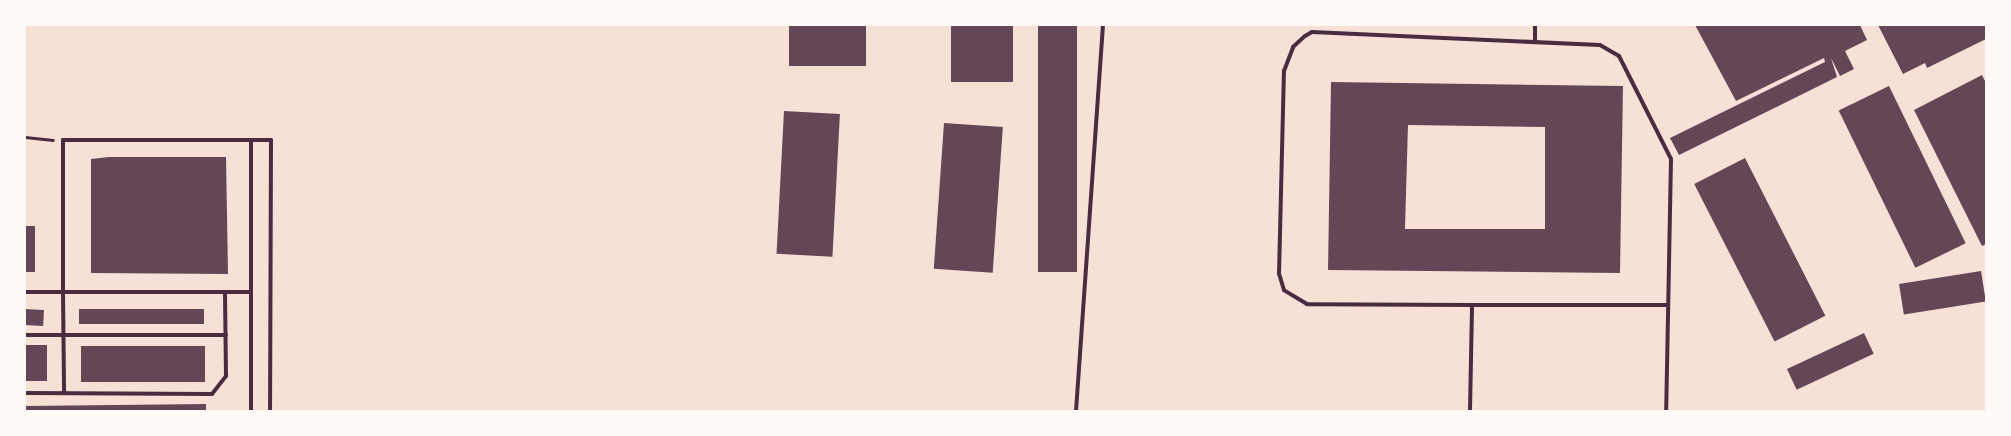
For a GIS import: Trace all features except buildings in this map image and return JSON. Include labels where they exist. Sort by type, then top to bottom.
[{"type":"lane","points":[[1076,411],[1103,25]]},
{"type":"lane","points":[[1535,25],[1535,42]]},
{"type":"lane","points":[[1666,411],[1671,159],[1623,64],[1614,51],[1600,45],[1312,32],[1293,47],[1286,63],[1279,274],[1284,290],[1307,304],[1668,305]]},
{"type":"lane","points":[[64,392],[63,140],[271,140],[270,411]]},
{"type":"lane","points":[[251,140],[251,411]]},
{"type":"lane","points":[[25,292],[251,292]]},
{"type":"lane","points":[[25,393],[212,394],[225,382],[225,292]]},
{"type":"lane","points":[[1470,411],[1472,305]]},
{"type":"lane","points":[[25,335],[226,335]]},
{"type":"path","points":[[25,137],[63,140]]}]
